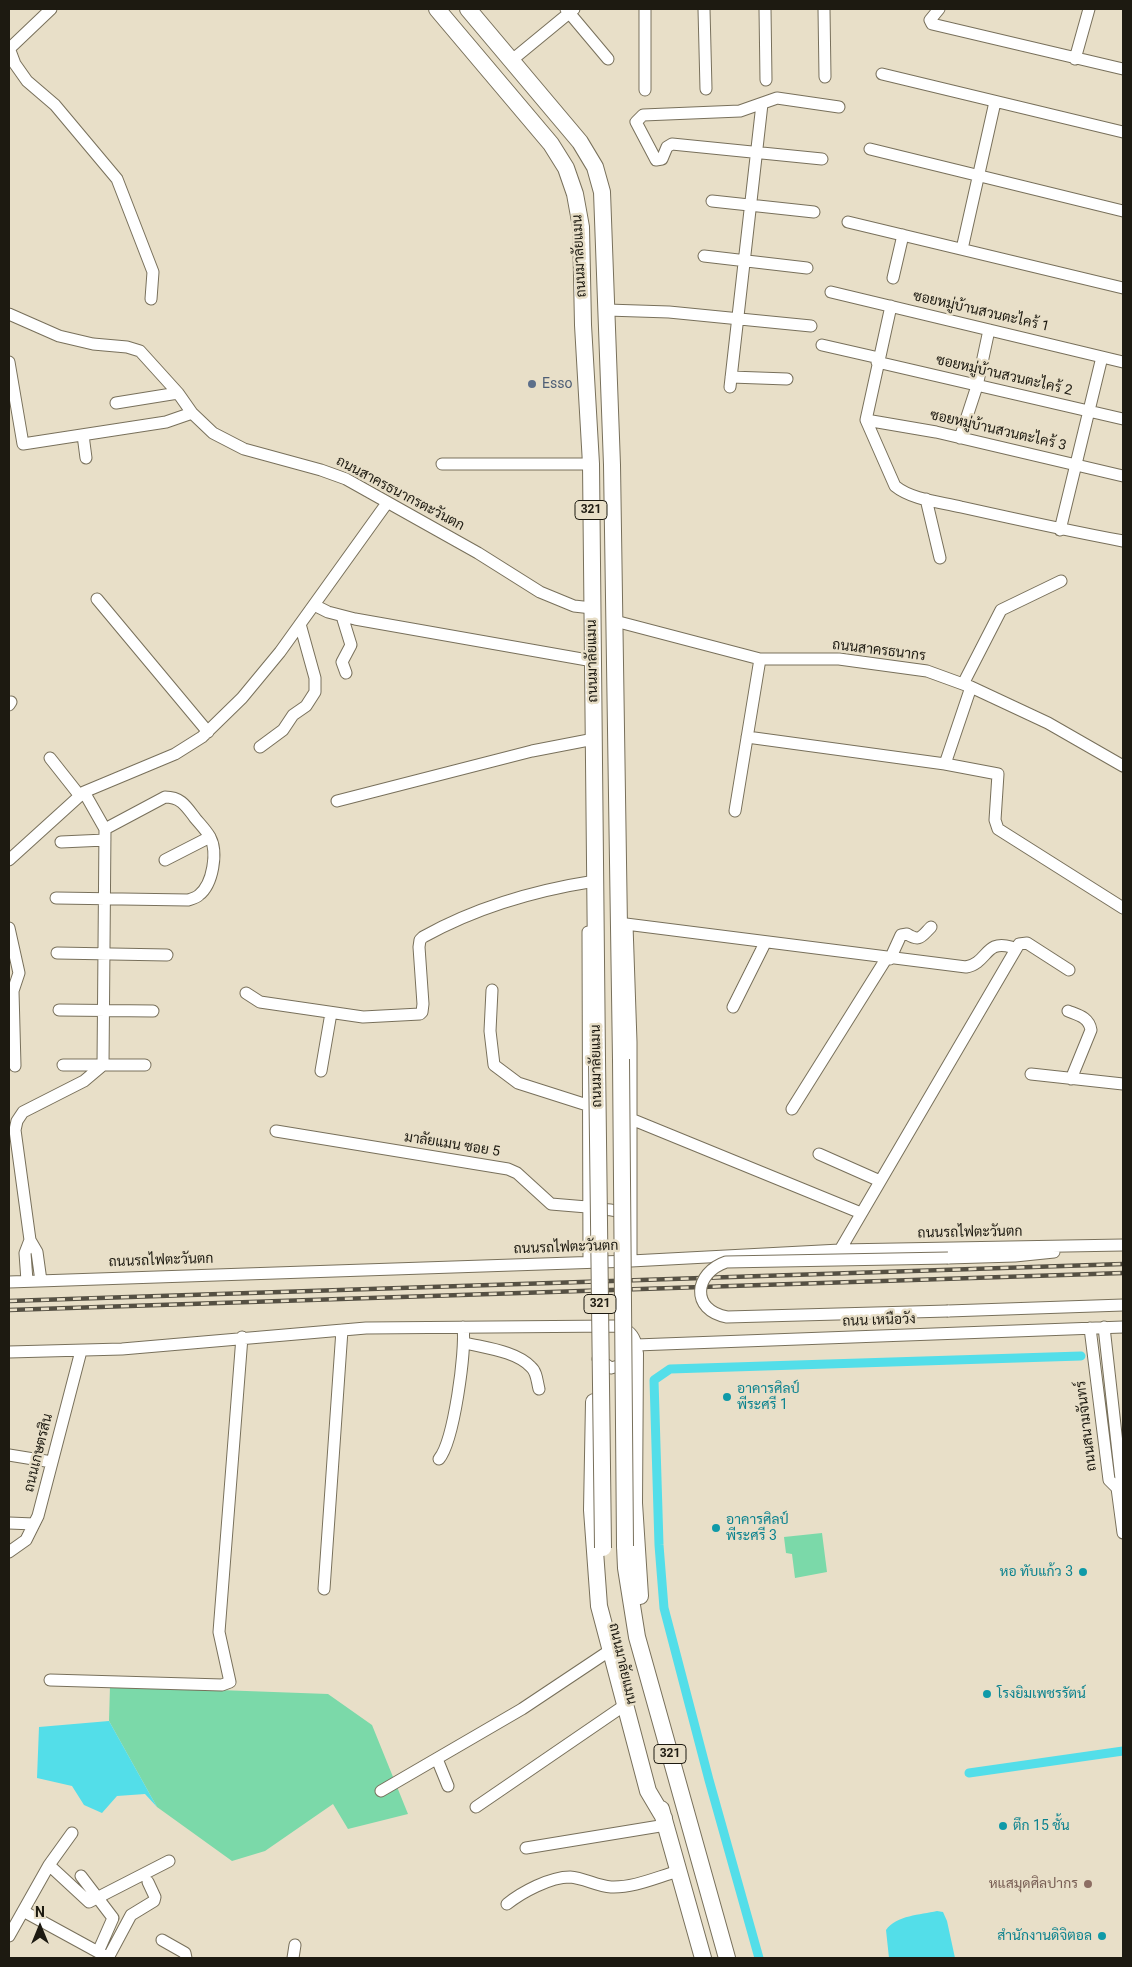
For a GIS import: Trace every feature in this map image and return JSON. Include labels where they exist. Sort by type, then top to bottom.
[{"type":"highway","name":"ถนนมาลัยแมน","points":[[437,9],[551,144],[566,168],[576,194],[581,227],[583,325],[590,464],[603,1548],[607,1596],[617,1646],[703,1958]]},
{"type":"highway","name":"ถนนมาลัยแมน","points":[[468,9],[580,142],[594,167],[602,192],[607,310],[623,924],[621,1059],[626,1568],[637,1637],[727,1958]]},
{"type":"highway","points":[[594,1326],[592,1510],[594,1564],[599,1606],[609,1651],[648,1791],[665,1822]]},
{"type":"highway","points":[[636,1349],[634,1503],[637,1566],[646,1632],[659,1687],[661,1722]]},
{"type":"street","points":[[52,9],[9,48],[15,64],[27,81],[55,105],[117,179],[153,272],[151,299]]},
{"type":"street","points":[[645,9],[645,90]]},
{"type":"street","points":[[704,9],[706,89]]},
{"type":"street","points":[[765,9],[766,80]]},
{"type":"street","points":[[824,9],[825,77]]},
{"type":"street","points":[[939,9],[930,20],[932,24],[1123,69]]},
{"type":"street","points":[[1075,59],[1089,9]]},
{"type":"street","points":[[512,60],[570,10],[608,59]]},
{"type":"street","points":[[882,74],[1123,132]]},
{"type":"street","points":[[822,159],[672,144],[667,148],[662,159],[656,160],[636,122],[643,115],[740,110],[777,98],[839,108]]},
{"type":"street","points":[[962,249],[996,102]]},
{"type":"street","points":[[762,104],[730,382],[787,378]]},
{"type":"street","points":[[870,149],[1123,211]]},
{"type":"street","points":[[712,202],[814,212]]},
{"type":"street","points":[[848,222],[1123,288]]},
{"type":"street","points":[[893,278],[903,235]]},
{"type":"street","points":[[704,256],[806,268]]},
{"type":"street","name":"ซอยหมู่บ้านสวนตะไคร้ 1","points":[[831,292],[1123,362]]},
{"type":"street","points":[[891,306],[866,420],[895,486],[901,491],[926,498],[1060,530],[1123,541]]},
{"type":"street","points":[[607,310],[669,312],[811,326]]},
{"type":"street","name":"ถนนสาครธนากรตะวันตก","points":[[9,314],[59,336],[93,344],[127,347],[140,351],[178,393],[192,414],[213,433],[244,449],[331,473],[478,552],[540,592],[574,606],[592,608]]},
{"type":"street","points":[[960,438],[977,386],[989,330]]},
{"type":"street","name":"ซอยหมู่บ้านสวนตะไคร้ 2","points":[[822,345],[977,386],[1123,419]]},
{"type":"street","points":[[1060,530],[1102,356]]},
{"type":"street","points":[[9,362],[23,444],[166,422],[192,414]]},
{"type":"street","points":[[116,402],[178,393]]},
{"type":"street","name":"ซอยหมู่บ้านสวนตะไคร้ 3","points":[[866,420],[960,438],[1123,476]]},
{"type":"street","points":[[83,435],[86,458]]},
{"type":"street","points":[[442,464],[590,464]]},
{"type":"street","points":[[926,498],[940,558]]},
{"type":"street","points":[[10,855],[82,794],[175,754],[208,732],[242,698],[300,624],[387,503]]},
{"type":"street","points":[[945,764],[967,686],[1001,610],[1061,581]]},
{"type":"street","points":[[98,599],[208,732]]},
{"type":"street","points":[[314,605],[342,616],[592,661]]},
{"type":"street","points":[[342,616],[351,645],[342,662],[346,673]]},
{"type":"street","name":"ถนนสาครธนากร","points":[[615,621],[760,660],[839,660],[877,663],[927,671],[967,686],[1048,723],[1123,766]]},
{"type":"street","points":[[260,747],[283,730],[293,715],[306,706],[315,692],[315,678],[300,624]]},
{"type":"street","points":[[735,811],[760,660]]},
{"type":"street","points":[[747,737],[945,764],[998,774],[996,820],[998,828],[1123,908]]},
{"type":"street","points":[[338,801],[526,752],[594,739]]},
{"type":"street","points":[[41,1281],[37,1252],[30,1240],[15,1130],[17,1120],[23,1112],[84,1081],[103,1065],[105,1010],[105,834],[82,794],[50,758]]},
{"type":"street","points":[[56,898],[188,900],[199,895],[214,865],[214,850],[210,837],[184,803],[175,797],[165,797],[105,834],[61,842]]},
{"type":"street","points":[[165,860],[210,837]]},
{"type":"street","points":[[246,993],[260,1002],[331,1013],[370,1017],[420,1014],[423,1004],[420,940],[423,937],[488,908],[544,890],[595,885],[590,900],[588,936],[588,1262]]},
{"type":"street","points":[[631,1260],[631,1119],[623,924],[888,959],[966,967],[980,961],[992,946],[1011,947]]},
{"type":"street","points":[[792,1109],[888,959],[901,935],[907,934],[914,939],[919,938],[932,927]]},
{"type":"street","points":[[9,928],[18,974],[13,991],[15,1066]]},
{"type":"street","points":[[733,1007],[765,943]]},
{"type":"street","points":[[840,1250],[1020,944],[1027,943],[1068,970]]},
{"type":"street","points":[[57,953],[167,955]]},
{"type":"street","points":[[492,990],[490,1031],[494,1065],[518,1083],[587,1105]]},
{"type":"street","points":[[59,1010],[153,1011]]},
{"type":"street","points":[[1068,1011],[1084,1018],[1090,1024],[1091,1030],[1071,1079]]},
{"type":"street","points":[[321,1071],[331,1013]]},
{"type":"street","points":[[63,1064],[145,1065]]},
{"type":"street","points":[[1031,1074],[1123,1084]]},
{"type":"street","points":[[631,1119],[861,1213]]},
{"type":"street","name":"มาลัยแมน ซอย 5","points":[[276,1131],[508,1169],[517,1173],[551,1204],[587,1211],[618,1210],[632,1218]]},
{"type":"street","points":[[819,1154],[880,1181]]},
{"type":"street","points":[[26,1281],[25,1253],[30,1240]]},
{"type":"street","name":"ถนนรถไฟตะวันตก","points":[[9,1282],[588,1262],[840,1250],[1123,1245]]},
{"type":"street","points":[[1071,1246],[1056,1252],[1038,1255],[726,1262],[708,1273],[703,1279],[701,1294],[710,1311],[727,1317],[1123,1305]]},
{"type":"street","points":[[9,1352],[158,1347],[342,1330],[594,1326]]},
{"type":"street","name":"321","points":[[594,1326],[616,1326],[630,1332],[636,1349]]},
{"type":"street","points":[[439,1459],[447,1448],[465,1343],[463,1327]]},
{"type":"street","name":"ถนนสนามจันทร์","points":[[1104,1327],[1121,1479],[1117,1488],[1123,1533]]},
{"type":"street","name":"ถนน เหนือวัง","points":[[636,1349],[1123,1327]]},
{"type":"street","name":"ถนนสนามจันทร์","points":[[1090,1328],[1109,1480],[1117,1488]]},
{"type":"street","points":[[324,1589],[342,1330]]},
{"type":"street","points":[[50,1680],[222,1685],[230,1682],[219,1632],[242,1338]]},
{"type":"street","points":[[465,1343],[498,1352],[525,1363],[535,1372],[539,1389]]},
{"type":"street","points":[[595,1356],[606,1366],[618,1368],[629,1363],[636,1349]]},
{"type":"street","name":"ถนนเกษตรสิน","points":[[9,1552],[26,1540],[34,1524],[81,1351]]},
{"type":"street","points":[[9,1456],[52,1462]]},
{"type":"street","points":[[9,1523],[34,1524]]},
{"type":"street","points":[[380,1790],[538,1700],[609,1651]]},
{"type":"street","points":[[476,1807],[625,1705]]},
{"type":"street","points":[[437,1759],[448,1786]]},
{"type":"street","points":[[526,1848],[665,1822]]},
{"type":"street","points":[[9,1936],[49,1865],[72,1833]]},
{"type":"street","points":[[49,1865],[89,1902],[169,1860]]},
{"type":"street","points":[[507,1904],[523,1893],[570,1877],[611,1887],[630,1886],[678,1871]]},
{"type":"street","points":[[81,1876],[113,1918],[105,1956]]},
{"type":"street","points":[[105,1956],[131,1915],[153,1903],[155,1897],[148,1882]]},
{"type":"street","points":[[23,1911],[105,1956]]},
{"type":"street","points":[[162,1940],[185,1953],[186,1958]]},
{"type":"street","points":[[293,1958],[295,1945]]},
{"type":"green space","points":[[822,1533],[827,1572],[795,1578],[792,1554],[786,1553],[784,1537]]},
{"type":"green space","points":[[110,1686],[328,1694],[372,1725],[408,1814],[348,1829],[333,1804],[265,1851],[232,1861],[157,1807],[109,1721]]},
{"type":"water","points":[[109,1721],[157,1807],[145,1794],[117,1796],[102,1813],[84,1805],[72,1786],[37,1778],[39,1727]]},
{"type":"water","points":[[937,1911],[943,1912],[947,1921],[955,1958],[889,1958],[886,1930],[891,1925],[902,1918]]},
{"type":"waterway","points":[[759,1958],[709,1780],[664,1608],[659,1545],[654,1380],[670,1369],[1081,1356]]},
{"type":"waterway","points":[[969,1773],[1123,1751]]},
{"type":"railway","points":[[9,1301],[1123,1264]]},
{"type":"railway","points":[[9,1310],[1123,1273]]},
{"type":"place","name":"Esso","points":[[532,384]]},
{"type":"place","name":"อาคารศิลป์ พีระศรี 1","points":[[727,1397]]},
{"type":"place","name":"อาคารศิลป์ พีระศรี 3","points":[[716,1528]]},
{"type":"place","name":"หอ ทับแก้ว 3","points":[[1083,1572]]},
{"type":"place","name":"โรงยิมเพชรรัตน์","points":[[987,1694]]},
{"type":"place","name":"ตึก 15 ชั้น","points":[[1003,1826]]},
{"type":"place","name":"หแสมุดศิลปากร","points":[[1088,1884]]},
{"type":"place","name":"สำนักงานดิจิตอล","points":[[1102,1936]]}]
